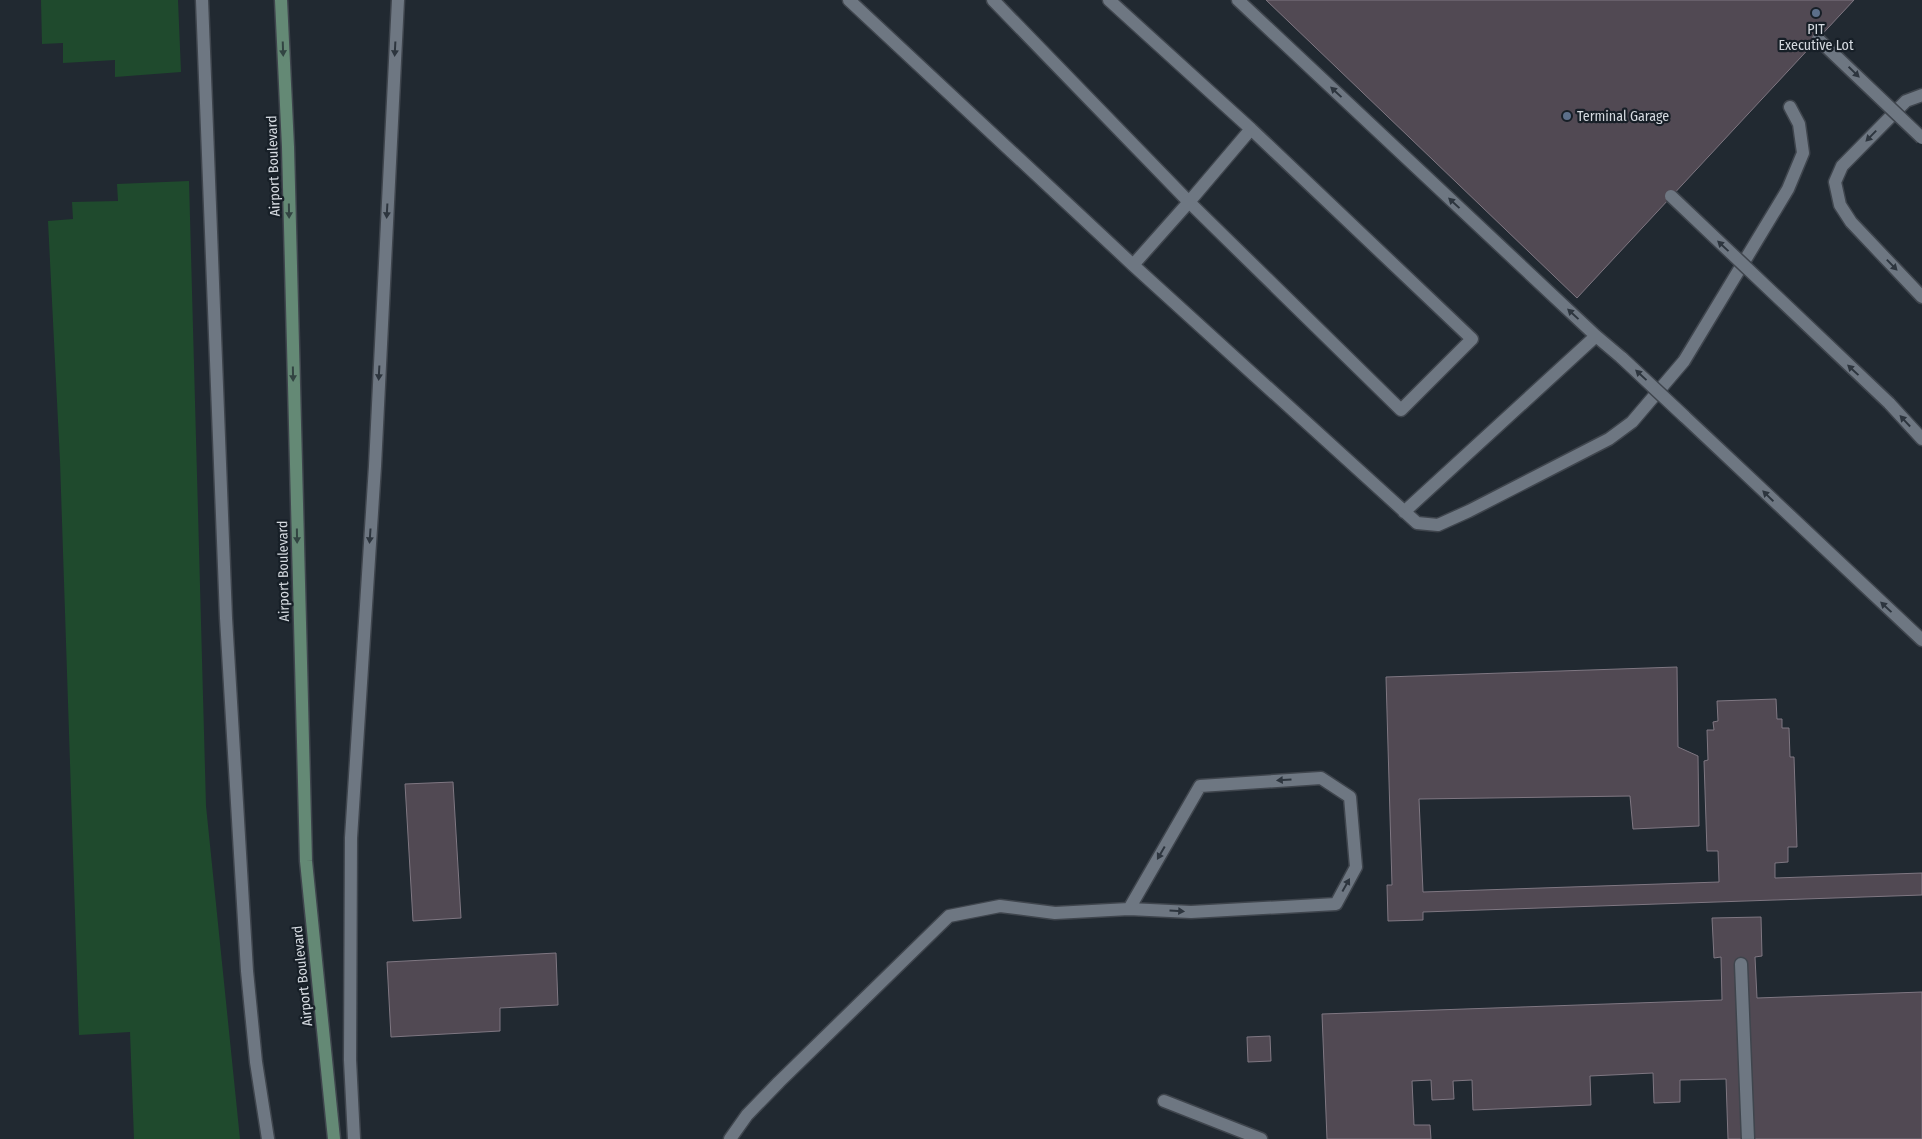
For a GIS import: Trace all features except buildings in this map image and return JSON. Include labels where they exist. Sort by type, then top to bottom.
[{"type":"street","name":"Airport Boulevard","points":[[281,0],[288,147],[306,862],[334,1139]]},
{"type":"lane","points":[[202,0],[226,618],[247,971],[256,1062],[268,1139]]},
{"type":"lane","points":[[354,1139],[350,1060],[351,838],[375,466],[398,0]]},
{"type":"lane","points":[[993,0],[1189,202],[1401,410],[1472,339],[1251,129],[1109,0]]},
{"type":"lane","points":[[1238,0],[1922,640]]},
{"type":"lane","points":[[856,2],[1133,265],[1417,523],[1438,525],[1469,511],[1609,440],[1632,422],[1684,361],[1788,189],[1803,153],[1799,124],[1790,107]]},
{"type":"lane","points":[[1818,38],[1922,138]]},
{"type":"lane","points":[[1922,95],[1906,101],[1842,166],[1835,182],[1840,205],[1850,222],[1922,297]]},
{"type":"lane","points":[[1133,265],[1251,129]]},
{"type":"lane","points":[[1671,196],[1889,403],[1922,439]]},
{"type":"lane","points":[[1404,512],[1596,336]]},
{"type":"lane","points":[[730,1139],[747,1115],[779,1082],[949,916],[1000,906],[1055,913],[1129,908],[1191,912],[1336,904],[1356,868],[1350,797],[1321,778],[1200,786],[1129,908]]},
{"type":"lane","points":[[1740,964],[1748,1139]]},
{"type":"lane","points":[[1164,1101],[1261,1139]]},
{"type":"green space","points":[[41,0],[178,0],[181,72],[115,77],[115,60],[63,63],[63,43],[42,44]]},
{"type":"green space","points":[[189,181],[206,806],[240,1139],[134,1139],[130,1032],[79,1035],[60,461],[48,221],[73,219],[72,202],[118,201],[117,184]]},
{"type":"place","name":"PIT Executive Lot","points":[[1816,13]]},
{"type":"place","name":"Terminal Garage","points":[[1567,116]]}]
